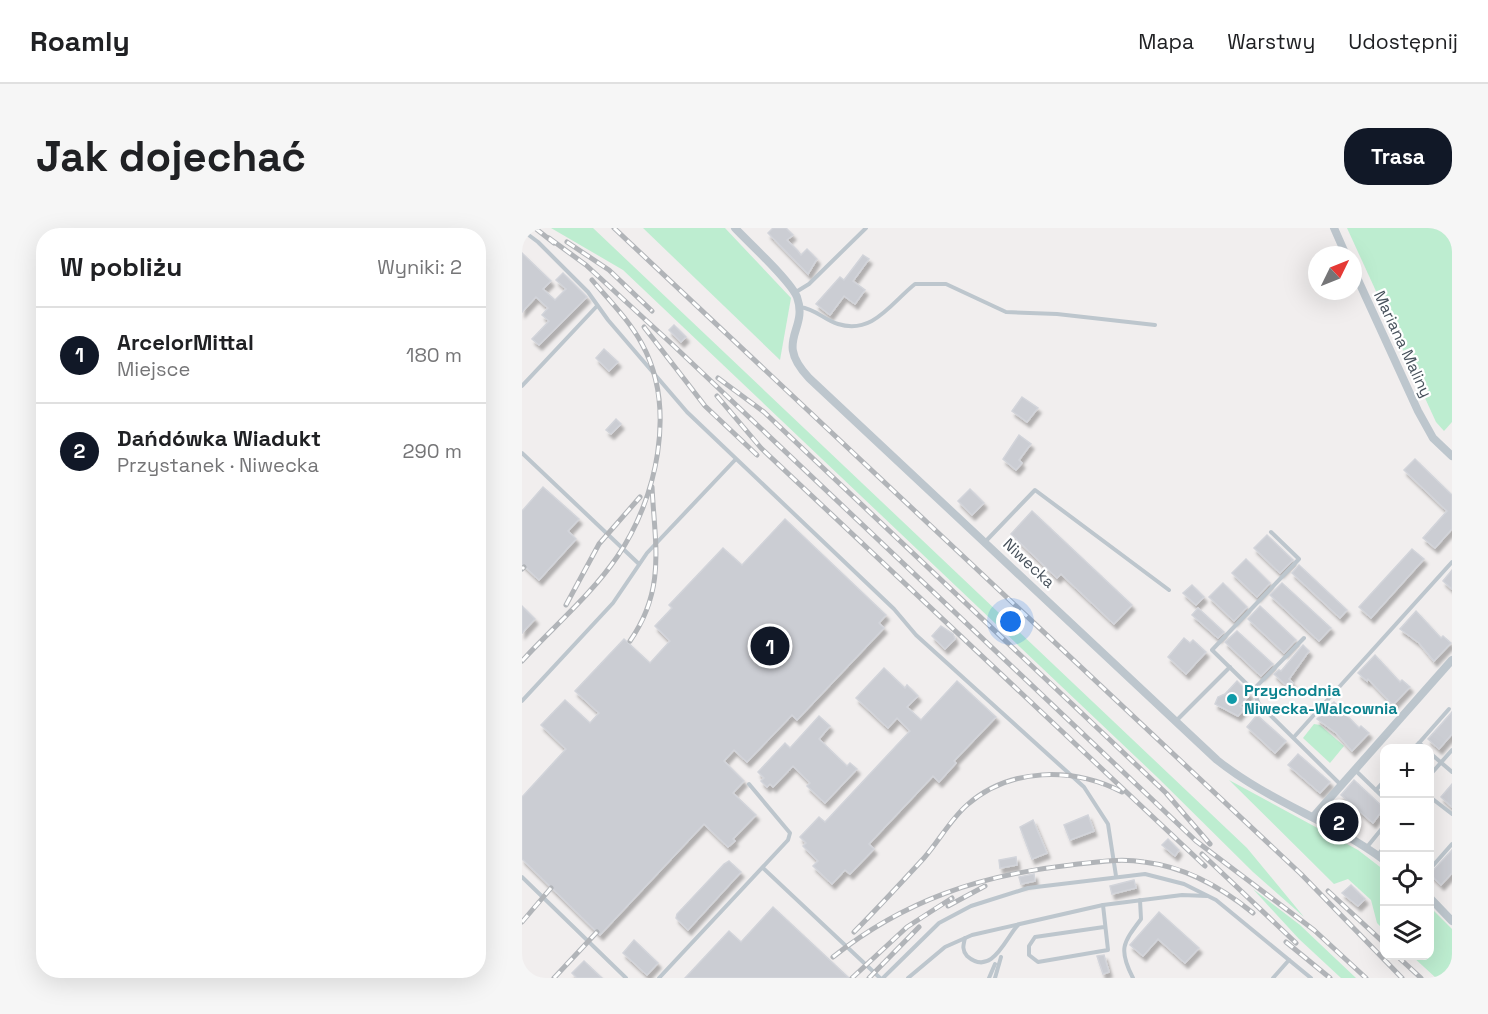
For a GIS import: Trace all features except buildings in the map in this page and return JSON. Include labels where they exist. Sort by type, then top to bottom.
[{"type":"street","name":"Niwecka","points":[[735,228],[795,293],[799,307],[791,345],[797,366],[1217,760],[1250,786],[1314,816],[1380,857]]},
{"type":"street","points":[[1334,228],[1343,246]]},
{"type":"street","name":"Mariana Maliny","points":[[1362,289],[1432,438],[1452,456]]},
{"type":"street","points":[[1314,816],[1452,660]]},
{"type":"street","points":[[1434,902],[1451,917]]},
{"type":"lane","points":[[795,293],[809,284],[866,228]]},
{"type":"lane","points":[[522,230],[574,278],[687,412],[894,609],[916,635],[1084,787],[1108,824],[1116,876]]},
{"type":"lane","points":[[799,307],[816,311],[836,324],[857,327],[873,323],[915,284],[946,284],[1006,312],[1057,314],[1155,325]]},
{"type":"lane","points":[[522,386],[524,380],[597,306]]},
{"type":"lane","points":[[522,453],[608,531],[639,564]]},
{"type":"lane","points":[[522,701],[613,603],[639,564],[735,459]]},
{"type":"lane","points":[[984,542],[1035,490],[1169,590]]},
{"type":"lane","points":[[1270,532],[1299,559],[1212,650],[1253,690],[1259,704],[1341,785]]},
{"type":"lane","points":[[1294,737],[1452,562]]},
{"type":"lane","points":[[1253,690],[1304,638]]},
{"type":"lane","points":[[1175,722],[1230,667]]},
{"type":"lane","points":[[1419,743],[1449,709]]},
{"type":"lane","points":[[1434,771],[1452,750]]},
{"type":"lane","points":[[1434,757],[1452,772]]},
{"type":"lane","points":[[1355,770],[1380,794]]},
{"type":"lane","points":[[659,978],[788,840],[790,833],[748,784]]},
{"type":"lane","points":[[1376,790],[1380,786]]},
{"type":"lane","points":[[1431,798],[1452,814]]},
{"type":"lane","points":[[1367,847],[1380,831]]},
{"type":"lane","points":[[1434,864],[1452,844]]},
{"type":"lane","points":[[763,868],[881,978],[939,923],[971,906],[1028,888],[1145,873],[1161,876],[1210,896],[1234,913],[1311,978]]},
{"type":"lane","points":[[522,878],[626,978]]},
{"type":"lane","points":[[908,978],[931,957],[965,938],[1020,923],[1103,905],[1182,895],[1210,896]]},
{"type":"lane","points":[[1133,978],[1123,948],[1125,938],[1141,919],[1140,900]]},
{"type":"lane","points":[[1103,905],[1108,950],[1038,962],[1029,955],[1029,946],[1035,937],[1104,927]]},
{"type":"lane","points":[[995,978],[1010,935],[1020,923]]},
{"type":"lane","points":[[965,938],[962,947],[971,961],[979,966],[995,963]]},
{"type":"lane","points":[[989,978],[995,963],[1002,956]]},
{"type":"lane","points":[[1273,978],[1289,960]]},
{"type":"green space","points":[[551,228],[593,228],[1247,848],[1304,917],[1253,872],[1157,777],[623,270]]},
{"type":"green space","points":[[643,228],[725,228],[791,298],[780,360]]},
{"type":"green space","points":[[1347,228],[1452,228],[1452,422],[1444,431],[1436,422],[1362,261],[1362,246],[1355,246]]},
{"type":"green space","points":[[1314,724],[1320,725],[1344,746],[1330,763],[1303,738]]},
{"type":"green space","points":[[1229,780],[1358,850],[1380,867],[1380,926],[1377,923],[1371,900],[1348,879],[1334,884]]},
{"type":"green space","points":[[1253,889],[1300,925],[1356,978],[1341,978],[1299,939]]},
{"type":"green space","points":[[1434,911],[1452,929],[1452,978],[1436,978],[1416,960],[1434,960]]},
{"type":"railway","points":[[535,228],[554,243]]},
{"type":"railway","points":[[614,228],[1301,874],[1402,978]]},
{"type":"railway","points":[[549,238],[586,265],[674,346],[1196,841],[1314,930],[1366,978]]},
{"type":"railway","points":[[567,242],[609,270],[652,311]]},
{"type":"railway","points":[[522,661],[584,598],[617,557],[643,508],[658,453],[660,424],[653,369],[642,344],[631,327],[592,280]]},
{"type":"railway","points":[[644,327],[705,406],[757,455]]},
{"type":"railway","points":[[718,378],[764,412],[1166,793],[1210,844]]},
{"type":"railway","points":[[717,396],[761,448],[1205,866]]},
{"type":"railway","points":[[630,641],[641,622],[654,585],[656,548],[652,487]]},
{"type":"railway","points":[[566,605],[599,544],[640,497]]},
{"type":"railway","points":[[854,932],[924,858],[961,811],[984,793],[1002,783],[1042,775],[1063,775],[1083,778],[1122,792]]},
{"type":"railway","points":[[1202,854],[1296,943]]},
{"type":"railway","points":[[833,957],[888,920],[945,893],[975,883],[1038,869],[1117,860],[1159,865],[1189,873],[1216,887],[1253,913]]},
{"type":"railway","points":[[948,906],[985,886]]},
{"type":"railway","points":[[522,922],[551,888]]},
{"type":"railway","points":[[1328,891],[1380,939]]},
{"type":"railway","points":[[852,978],[907,927],[952,898]]},
{"type":"railway","points":[[869,978],[919,927]]},
{"type":"railway","points":[[554,978],[597,932]]},
{"type":"railway","points":[[1286,942],[1330,978]]},
{"type":"railway","points":[[1401,960],[1421,978]]},
{"type":"place","name":"ArcelorMittal","points":[[770,646]]},
{"type":"place","name":"Przychodnia Niwecka-Walcownia","points":[[1232,699]]},
{"type":"place","name":"Dańdówka Wiadukt","points":[[1339,822]]}]
